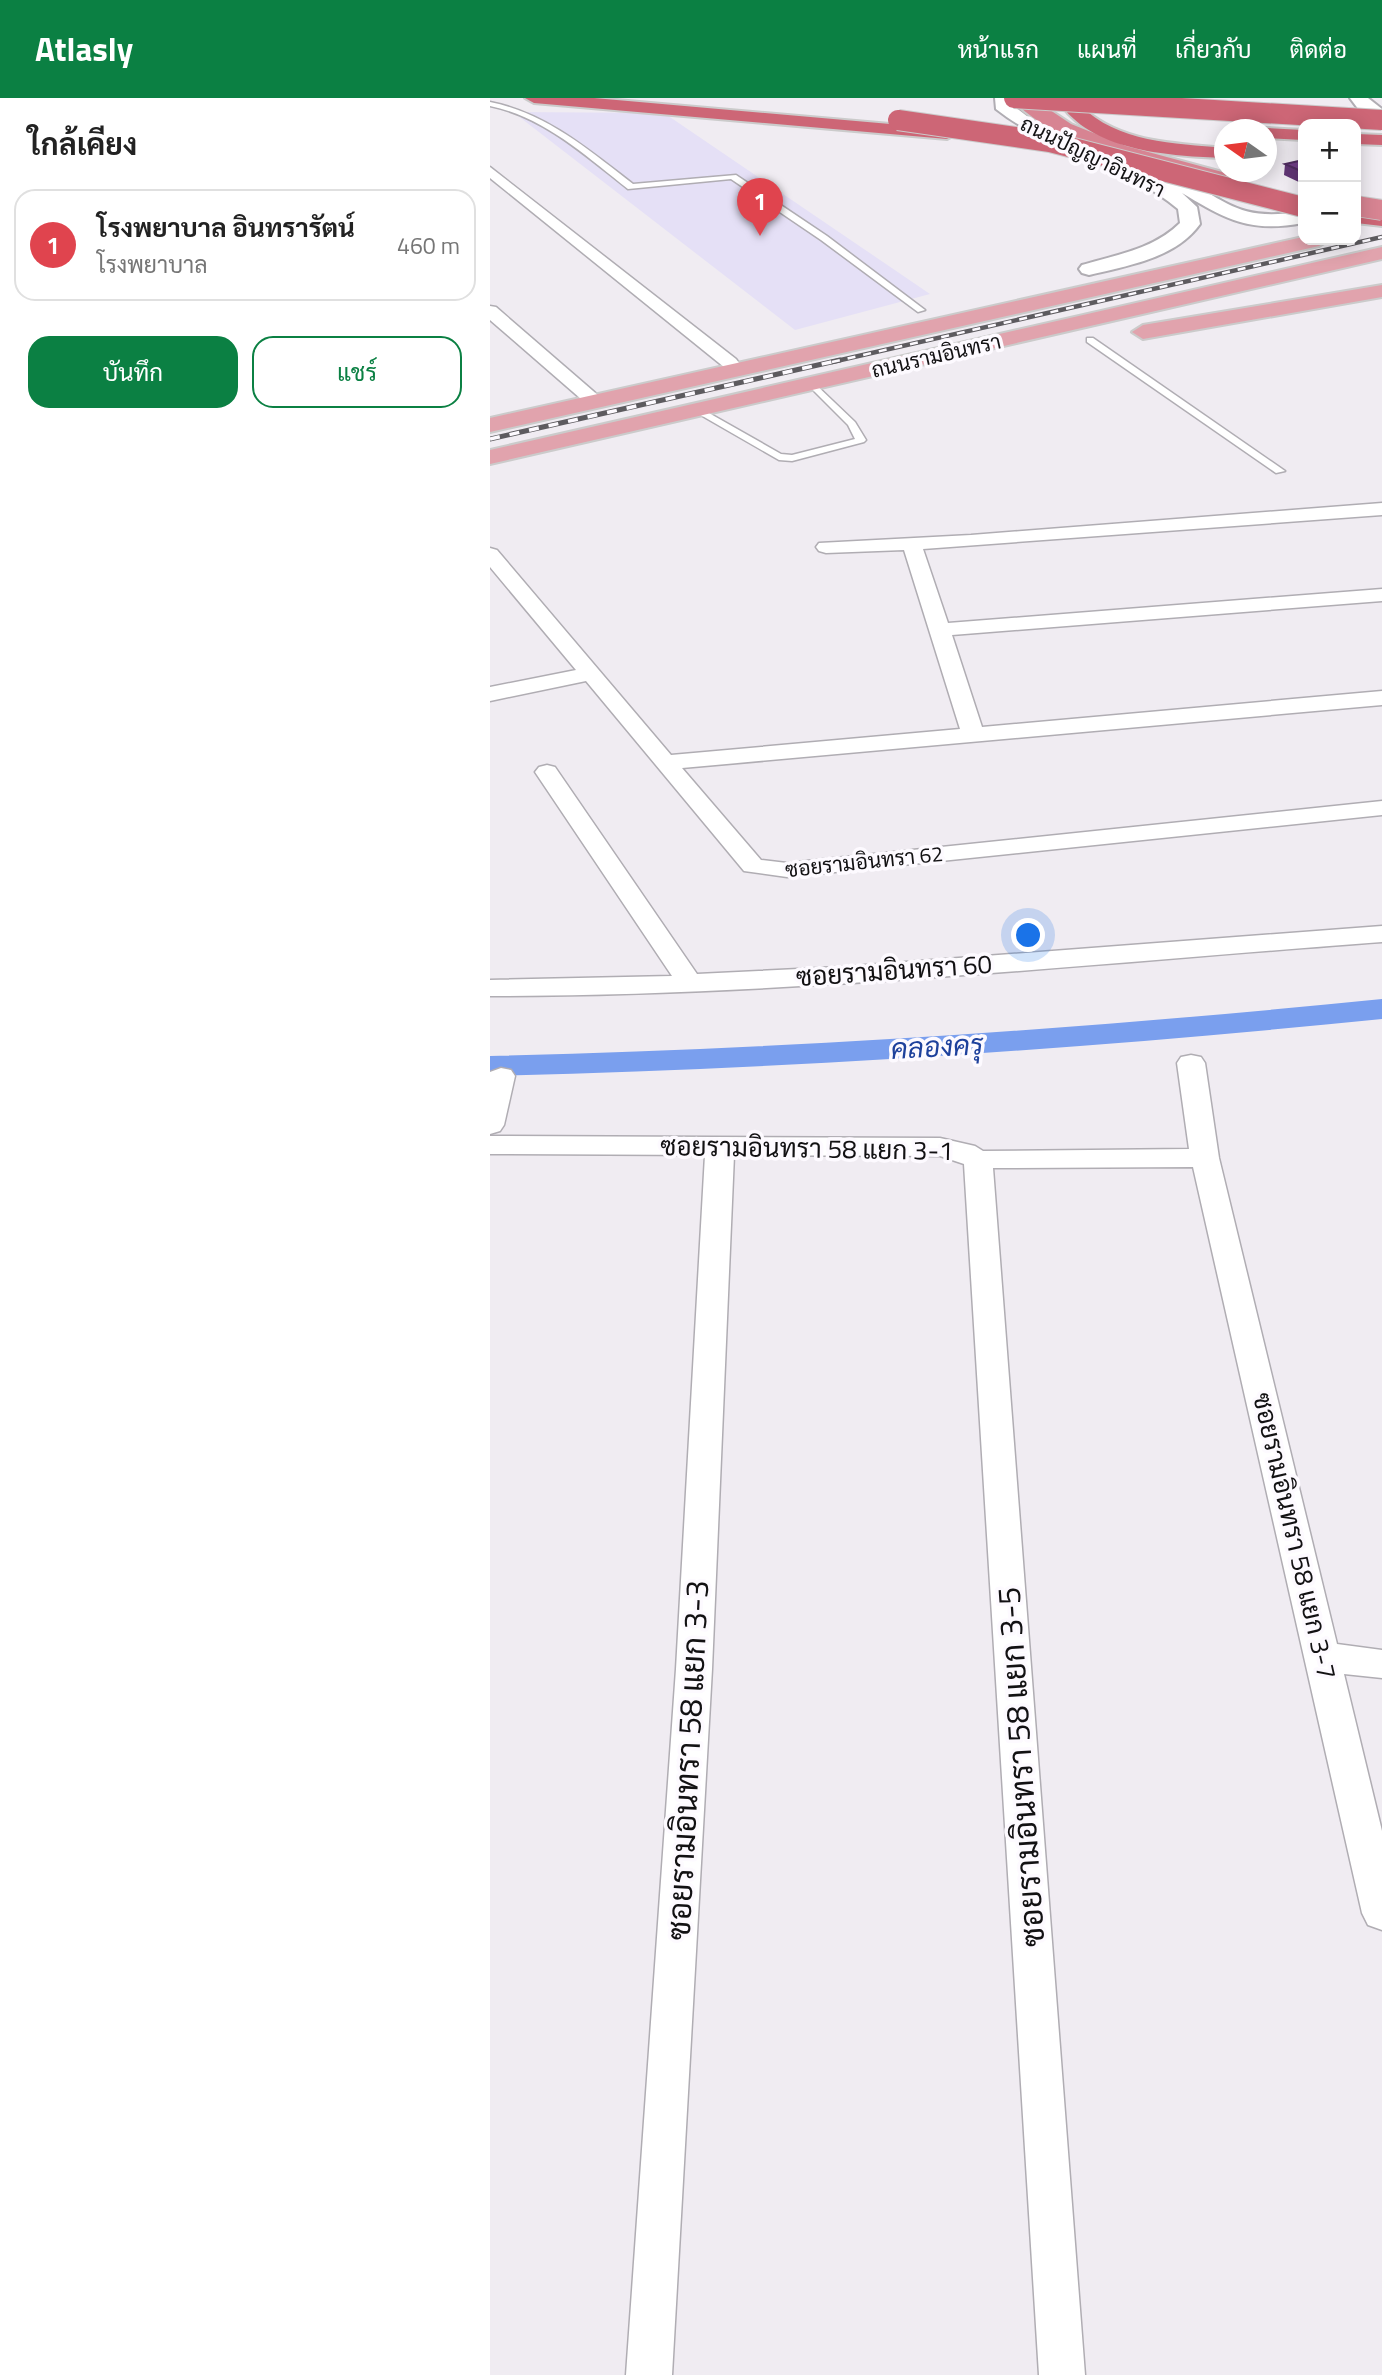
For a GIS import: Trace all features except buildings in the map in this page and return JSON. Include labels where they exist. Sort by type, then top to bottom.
[{"type":"highway","points":[[534,98],[958,135],[1039,148],[1141,176]]},
{"type":"highway","points":[[595,98],[1146,126]]},
{"type":"highway","points":[[724,98],[818,104]]},
{"type":"highway","points":[[1014,98],[1382,119]]},
{"type":"highway","points":[[1021,98],[1053,123],[1105,151],[1298,196]]},
{"type":"highway","points":[[1045,98],[1044,106],[1053,123]]},
{"type":"highway","points":[[1073,98],[1071,106],[1078,115],[1115,135],[1183,149],[1214,152]]},
{"type":"highway","points":[[1343,98],[1380,101]]},
{"type":"highway","points":[[900,114],[1050,142],[1298,206]]},
{"type":"highway","points":[[1277,134],[1298,135]]},
{"type":"highway","points":[[1361,139],[1382,140]]},
{"type":"highway","points":[[1361,207],[1382,208]]},
{"type":"highway","points":[[1361,218],[1382,220]]},
{"type":"main road","name":"ถนนปัญญาอินทรา","points":[[1004,98],[1002,105],[1026,124],[1105,151],[1141,176],[1161,185],[1187,207],[1190,224],[1182,234],[1149,251],[1089,270]]},
{"type":"main road","points":[[1359,98],[1382,119]]},
{"type":"main road","points":[[1105,151],[1157,172],[1223,212],[1239,218],[1272,222],[1298,218]]},
{"type":"main road","points":[[1361,205],[1382,199]]},
{"type":"main road","points":[[1232,239],[1298,224]]},
{"type":"main road","points":[[1361,231],[1382,226]]},
{"type":"main road","name":"ถนนรามอินทรา","points":[[490,425],[1298,245]]},
{"type":"main road","points":[[640,391],[921,310],[1193,247]]},
{"type":"main road","name":"ถนนรามอินทรา","points":[[490,457],[1382,253]]},
{"type":"main road","points":[[844,376],[1090,340],[1382,291]]},
{"type":"street","points":[[490,172],[730,363]]},
{"type":"street","points":[[490,312],[594,401]]},
{"type":"street","points":[[826,547],[912,545],[1382,509]]},
{"type":"street","points":[[912,545],[974,733]]},
{"type":"street","name":"ซอยรามอินทรา 62","points":[[490,554],[753,866],[769,870],[1382,808]]},
{"type":"street","points":[[940,630],[1382,595]]},
{"type":"street","points":[[490,694],[590,674]]},
{"type":"street","points":[[667,762],[1382,698]]},
{"type":"street","points":[[547,772],[690,984]]},
{"type":"street","name":"ซอยรามอินทรา 60","points":[[493,984],[690,984],[1382,934]]},
{"type":"street","name":"ซอยรามอินทรา 58 แยก 3-7","points":[[1191,1062],[1205,1158],[1382,1913]]},
{"type":"street","points":[[490,1125],[501,1076]]},
{"type":"street","name":"ซอยรามอินทรา 58 แยก 3-3","points":[[649,2375],[694,1669],[720,1144]]},
{"type":"street","name":"ซอยรามอินทรา 58 แยก 3-1","points":[[490,1145],[940,1147],[965,1152],[978,1160],[1041,1157],[1205,1158]]},
{"type":"street","name":"ซอยรามอินทรา 58 แยก 3-5","points":[[978,1160],[1062,2375]]},
{"type":"street","points":[[1324,1657],[1382,1664]]},
{"type":"lane","points":[[490,104],[516,108],[581,149],[631,187],[733,177],[824,238],[921,310]]},
{"type":"lane","points":[[1090,340],[1280,471]]},
{"type":"lane","points":[[697,410],[779,457],[792,458],[861,440],[852,424],[812,384]]},
{"type":"shaded area","points":[[513,112],[664,113],[930,294],[795,330]]},
{"type":"waterway","name":"คลองครุ","points":[[490,1066],[713,1059],[937,1047],[1382,1009]]},
{"type":"railway","points":[[832,362],[1382,237]]},
{"type":"railway","points":[[490,439],[840,360]]},
{"type":"place","name":"โรงพยาบาล อินทรารัตน์","points":[[760,236]]}]
